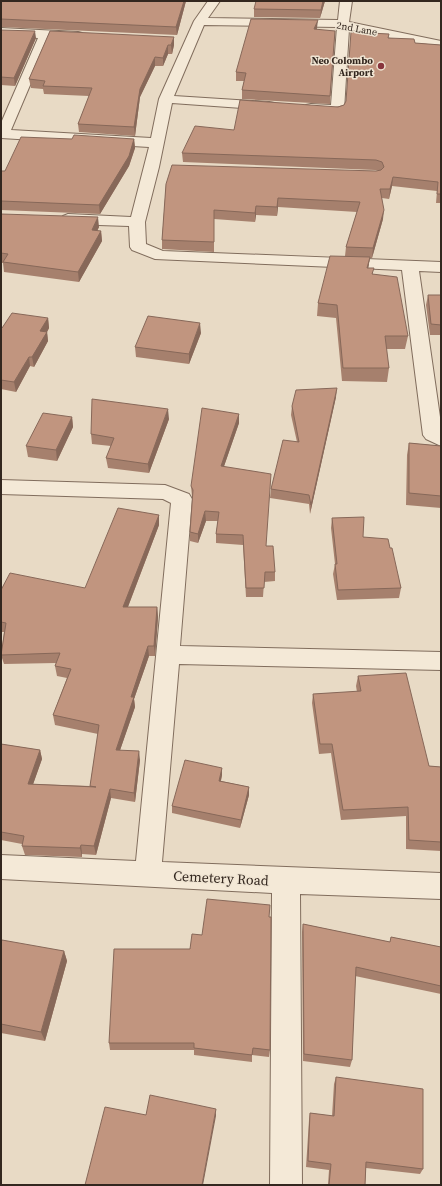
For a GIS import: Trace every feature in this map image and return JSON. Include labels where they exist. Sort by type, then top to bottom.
[{"type":"street","points":[[214,1],[200,20],[166,99],[152,167],[137,222],[138,247],[161,256],[441,267]]},
{"type":"street","points":[[298,108],[337,110],[346,1]]},
{"type":"street","name":"2nd Lane","points":[[200,20],[343,24],[441,44]]},
{"type":"street","points":[[1,32],[92,36]]},
{"type":"street","points":[[46,34],[2,134],[157,143]]},
{"type":"street","points":[[176,40],[191,41]]},
{"type":"street","points":[[166,99],[283,107]]},
{"type":"street","points":[[152,167],[167,167]]},
{"type":"street","points":[[57,219],[137,222]]},
{"type":"street","points":[[410,266],[433,435],[441,440]]},
{"type":"street","points":[[1,487],[165,492],[182,499],[148,874]]},
{"type":"street","points":[[168,655],[441,661]]},
{"type":"street","name":"Cemetery Road","points":[[1,867],[286,881],[441,886]]},
{"type":"street","points":[[286,881],[286,1185]]},
{"type":"building","points":[[1,1],[184,1],[176,27],[1,19]]},
{"type":"building","points":[[256,1],[323,1],[321,10],[254,9]]},
{"type":"building","points":[[251,19],[318,20],[314,29],[335,31],[330,96],[242,90],[246,73],[236,72]]},
{"type":"building","points":[[1,30],[35,31],[14,78],[1,77]]},
{"type":"building","points":[[50,31],[174,37],[171,45],[168,45],[163,58],[155,57],[140,89],[134,127],[78,124],[92,88],[43,86],[45,81],[29,79]]},
{"type":"building","points":[[351,32],[389,34],[388,38],[414,39],[415,43],[441,45],[441,194],[437,194],[438,182],[393,177],[390,189],[380,189],[384,210],[373,248],[346,247],[360,202],[278,198],[277,207],[256,206],[255,213],[214,210],[214,242],[162,240],[166,184],[172,165],[376,171],[381,170],[384,167],[382,162],[376,160],[182,153],[195,126],[234,130],[240,100],[338,107],[344,105],[346,101]]},
{"type":"building","points":[[74,135],[134,139],[129,156],[99,205],[1,201],[1,171],[5,171],[21,137],[72,139]]},
{"type":"building","points":[[1,214],[98,217],[92,230],[101,231],[78,272],[3,262],[8,254],[1,253]]},
{"type":"building","points":[[330,256],[370,257],[367,268],[374,268],[372,274],[397,277],[408,336],[385,336],[389,368],[343,368],[337,305],[318,303]]},
{"type":"building","points":[[428,295],[441,295],[441,325],[431,324]]},
{"type":"building","points":[[12,313],[48,318],[40,331],[47,332],[32,357],[29,357],[14,382],[1,380],[1,328]]},
{"type":"building","points":[[148,316],[200,323],[189,354],[135,347]]},
{"type":"building","points":[[337,388],[311,505],[309,495],[271,489],[283,440],[299,442],[292,406],[296,390]]},
{"type":"building","points":[[92,399],[168,409],[148,464],[106,458],[114,438],[91,434]]},
{"type":"building","points":[[202,408],[239,414],[221,466],[271,474],[266,546],[273,546],[275,572],[265,572],[264,588],[246,588],[243,535],[216,534],[219,512],[205,511],[198,534],[190,532],[193,490],[191,486]]},
{"type":"building","points":[[43,413],[72,417],[56,450],[26,446]]},
{"type":"building","points":[[409,443],[441,446],[441,496],[409,493]]},
{"type":"building","points":[[118,508],[159,515],[123,607],[157,607],[154,646],[148,646],[131,697],[134,697],[116,750],[139,751],[134,793],[110,789],[94,846],[81,845],[80,848],[22,846],[24,836],[1,832],[1,744],[40,750],[28,784],[96,787],[90,786],[99,725],[53,715],[71,669],[55,666],[60,653],[1,655],[6,623],[1,622],[1,590],[10,573],[85,588]]},
{"type":"building","points":[[364,517],[363,537],[388,539],[390,548],[392,548],[401,588],[338,590],[332,518]]},
{"type":"building","points":[[406,673],[429,766],[441,767],[441,842],[409,840],[408,807],[343,810],[332,744],[320,744],[313,694],[361,691],[358,676]]},
{"type":"building","points":[[185,760],[222,768],[219,781],[249,787],[241,820],[172,806]]},
{"type":"building","points":[[207,899],[270,905],[270,1050],[253,1048],[252,1055],[194,1048],[194,1043],[109,1043],[114,949],[190,949],[192,934],[202,935]]},
{"type":"building","points":[[303,924],[390,942],[391,937],[441,947],[441,986],[356,967],[352,1060],[304,1054]]},
{"type":"building","points":[[2,940],[64,951],[41,1032],[1,1024]]},
{"type":"building","points":[[336,1077],[423,1089],[423,1169],[366,1162],[365,1185],[329,1185],[331,1164],[308,1161],[310,1113],[334,1116]]},
{"type":"building","points":[[150,1095],[216,1109],[202,1185],[85,1185],[105,1107],[146,1115]]},
{"type":"place","name":"Neo Colombo Airport","points":[[381,66]]}]
